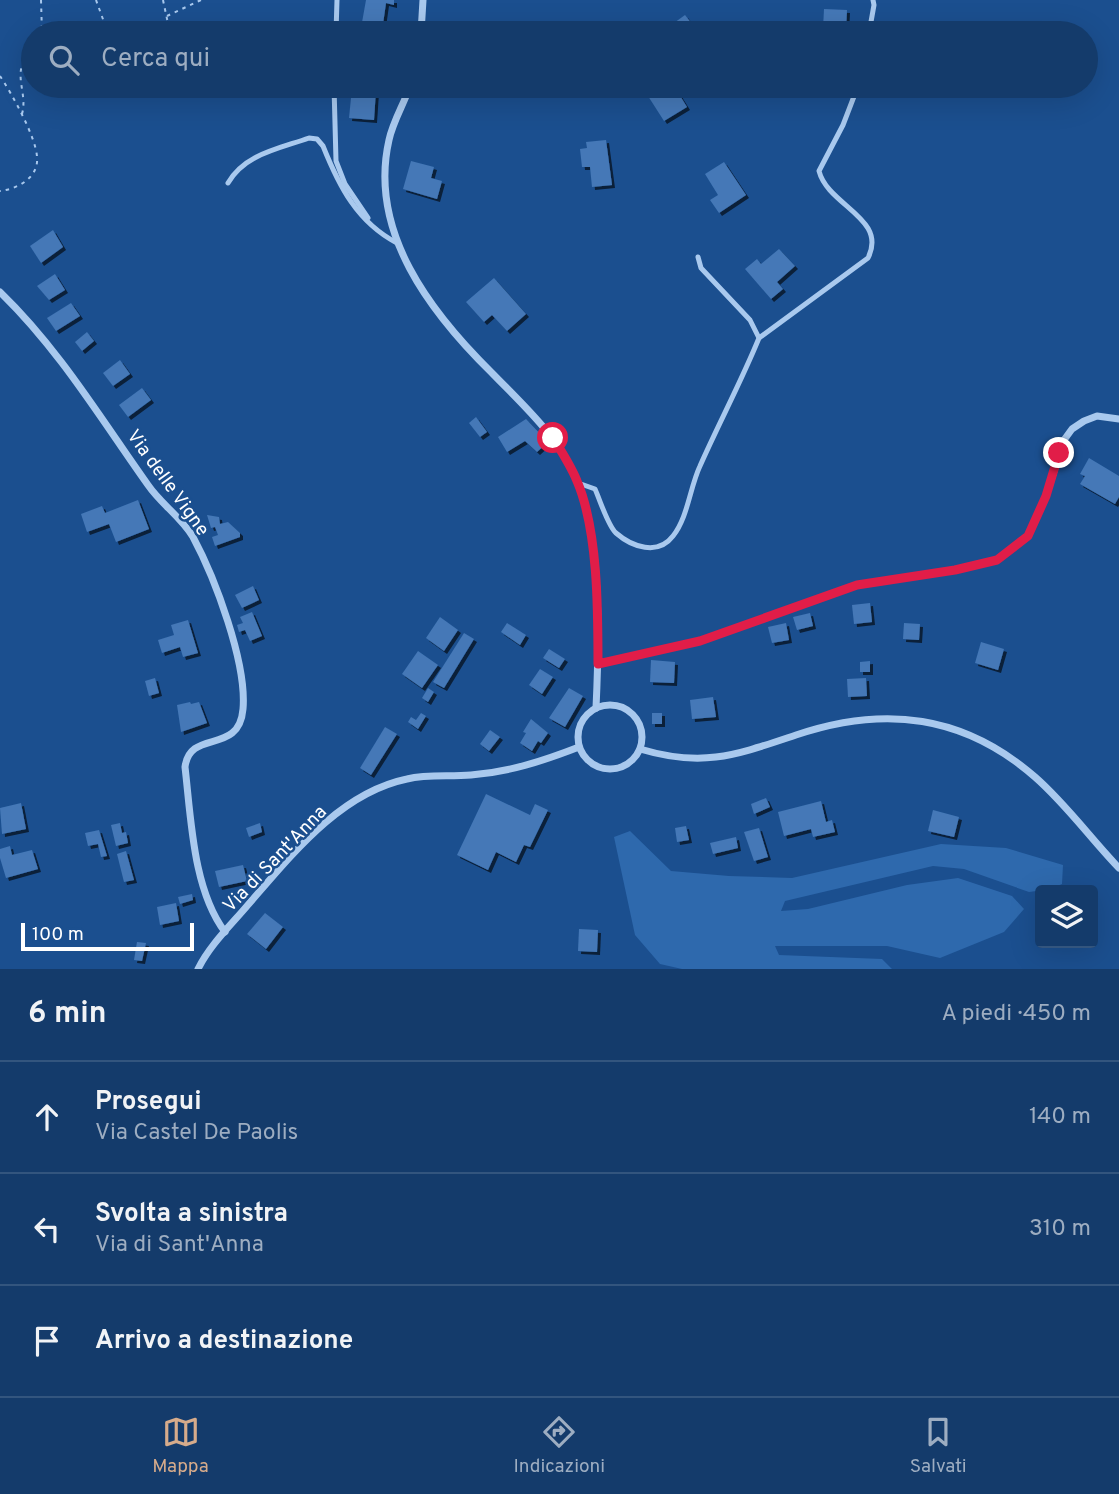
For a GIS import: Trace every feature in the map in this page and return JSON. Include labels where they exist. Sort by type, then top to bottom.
[{"type":"street","points":[[422,21],[423,0]]},
{"type":"street","points":[[405,98],[391,132],[386,168],[389,208],[397,243],[410,272],[435,307],[477,359],[545,429],[561,450],[578,483],[585,504],[593,549],[598,664],[596,708]]},
{"type":"street","name":"Via delle Vigne","points":[[0,292],[68,369],[149,487],[181,520],[194,540],[226,618],[235,650],[243,711],[239,723],[225,738],[200,744],[192,749],[185,766],[194,849],[214,916],[225,932]]},
{"type":"street","points":[[598,664],[700,641],[857,585],[955,570],[997,560],[1028,536],[1046,496],[1064,440],[1072,429],[1097,416],[1119,419]]},
{"type":"street","points":[[617,705],[636,717],[642,738],[640,749],[628,764],[609,770],[590,763],[579,747],[578,728],[588,713],[596,708],[617,705]]},
{"type":"street","points":[[640,749],[671,757],[705,759],[740,754],[801,733],[852,721],[915,719],[967,732],[1005,753],[1037,779],[1119,868]]},
{"type":"street","name":"Via di Sant'Anna","points":[[198,969],[225,932],[317,831],[341,811],[371,793],[406,779],[466,776],[518,768],[579,747]]},
{"type":"street","points":[[204,958],[206,969]]},
{"type":"lane","points":[[336,21],[337,0]]},
{"type":"lane","points":[[871,21],[873,0]]},
{"type":"lane","points":[[334,98],[334,147],[338,167],[345,184],[376,229]]},
{"type":"lane","points":[[578,483],[595,489],[615,532],[645,548],[661,547],[674,536],[699,467],[759,338],[868,258],[873,248],[873,234],[859,217],[837,199],[821,180],[819,170],[843,125],[853,98]]},
{"type":"lane","points":[[228,183],[237,169],[247,161],[313,137],[323,146],[348,199],[376,229],[397,243]]},
{"type":"lane","points":[[698,257],[701,268],[750,320],[759,338]]},
{"type":"path","points":[[41,0],[42,21]]},
{"type":"path","points":[[96,0],[103,21]]},
{"type":"path","points":[[163,0],[168,21]]},
{"type":"path","points":[[167,16],[201,0]]},
{"type":"path","points":[[0,76],[16,101],[37,155],[37,166],[22,185],[0,191]]},
{"type":"path","points":[[22,115],[24,98]]},
{"type":"shaded area","points":[[630,831],[671,871],[792,878],[941,844],[1006,848],[1063,865],[1062,884],[1035,885],[1035,891],[1029,892],[964,869],[933,866],[785,901],[781,911],[808,909],[907,885],[958,878],[1012,896],[1024,909],[1004,932],[940,958],[887,946],[775,946],[779,955],[882,959],[892,969],[682,969],[660,964],[635,935],[614,837]]},
{"type":"building","points":[[366,0],[394,0],[394,5],[386,3],[383,21],[362,21]]},
{"type":"building","points":[[824,9],[847,10],[846,21],[823,21]]},
{"type":"building","points":[[685,15],[690,21],[677,21]]},
{"type":"building","points":[[351,98],[375,98],[374,120],[349,118]]},
{"type":"building","points":[[649,98],[681,98],[687,107],[664,121]]},
{"type":"building","points":[[606,140],[612,185],[592,187],[590,167],[582,167],[580,149],[587,148],[586,142]]},
{"type":"building","points":[[411,161],[434,167],[431,178],[442,181],[437,199],[403,189]]},
{"type":"building","points":[[724,162],[746,195],[719,213],[710,200],[718,195],[705,174]]},
{"type":"building","points":[[53,230],[63,247],[41,263],[30,246]]},
{"type":"building","points":[[779,249],[795,266],[777,282],[783,289],[771,299],[745,269],[757,259],[761,264]]},
{"type":"building","points":[[55,274],[65,290],[49,300],[37,286]]},
{"type":"building","points":[[494,278],[526,314],[507,331],[492,315],[484,322],[466,302]]},
{"type":"building","points":[[71,303],[80,316],[56,331],[47,318]]},
{"type":"building","points":[[87,332],[94,341],[82,351],[75,342]]},
{"type":"building","points":[[120,360],[130,374],[113,386],[103,373]]},
{"type":"building","points":[[142,388],[151,400],[128,417],[119,405]]},
{"type":"building","points":[[476,417],[487,432],[480,437],[469,423]]},
{"type":"building","points":[[526,419],[548,442],[537,452],[525,441],[507,452],[498,437]]},
{"type":"building","points":[[1089,458],[1119,476],[1119,497],[1115,504],[1080,484],[1085,476],[1080,474]]},
{"type":"building","points":[[138,500],[149,529],[116,542],[109,524],[87,532],[81,514],[102,506],[105,513]]},
{"type":"building","points":[[207,515],[219,517],[220,524],[228,522],[240,533],[240,537],[215,546],[212,537],[218,535],[215,527],[211,528]]},
{"type":"building","points":[[253,586],[259,600],[242,608],[235,595]]},
{"type":"building","points":[[870,603],[872,622],[854,624],[852,605]]},
{"type":"building","points":[[252,612],[262,636],[250,641],[245,630],[239,632],[237,625],[243,623],[240,617]]},
{"type":"building","points":[[810,613],[813,626],[797,630],[793,617]]},
{"type":"building","points":[[440,617],[458,630],[444,651],[426,638]]},
{"type":"building","points":[[188,620],[198,653],[183,657],[180,647],[162,653],[158,640],[174,635],[171,625]]},
{"type":"building","points":[[507,623],[526,635],[520,645],[501,632]]},
{"type":"building","points":[[786,623],[789,640],[772,643],[768,627]]},
{"type":"building","points":[[904,623],[920,624],[919,640],[903,639]]},
{"type":"building","points":[[464,633],[474,639],[444,688],[433,682]]},
{"type":"building","points":[[981,642],[1004,649],[998,670],[975,663]]},
{"type":"building","points":[[549,649],[565,659],[559,668],[543,658]]},
{"type":"building","points":[[418,651],[438,665],[422,688],[402,674]]},
{"type":"building","points":[[651,660],[675,662],[674,683],[650,682]]},
{"type":"building","points":[[870,661],[870,672],[860,672],[860,662]]},
{"type":"building","points":[[540,669],[553,677],[542,694],[529,685]]},
{"type":"building","points":[[155,678],[159,693],[149,696],[145,681]]},
{"type":"building","points":[[866,678],[867,696],[848,697],[847,679]]},
{"type":"building","points":[[428,688],[434,692],[428,702],[422,698]]},
{"type":"building","points":[[569,688],[583,696],[565,727],[549,718]]},
{"type":"building","points":[[713,697],[716,717],[692,719],[690,700]]},
{"type":"building","points":[[199,702],[207,723],[181,732],[177,705]]},
{"type":"building","points":[[421,713],[426,716],[418,729],[408,722],[411,717],[416,720]]},
{"type":"building","points":[[652,713],[662,713],[662,724],[652,724]]},
{"type":"building","points":[[531,719],[548,733],[541,743],[538,741],[532,751],[520,743]]},
{"type":"building","points":[[385,727],[397,734],[371,775],[360,768]]},
{"type":"building","points":[[490,730],[500,737],[489,751],[480,744]]},
{"type":"building","points":[[486,794],[530,815],[535,804],[548,810],[530,847],[524,845],[516,862],[496,852],[488,870],[457,855]]},
{"type":"building","points":[[766,798],[770,807],[754,814],[751,804]]},
{"type":"building","points":[[821,801],[826,822],[832,820],[835,832],[813,837],[811,829],[784,836],[778,812]]},
{"type":"building","points":[[21,803],[26,829],[2,834],[0,808]]},
{"type":"building","points":[[933,810],[959,817],[954,837],[928,831]]},
{"type":"building","points":[[120,823],[122,833],[126,832],[128,843],[116,846],[111,825]]},
{"type":"building","points":[[260,823],[262,832],[249,837],[246,828]]},
{"type":"building","points":[[686,826],[689,840],[677,842],[675,828]]},
{"type":"building","points":[[759,828],[768,857],[754,861],[744,832]]},
{"type":"building","points":[[99,830],[107,856],[101,857],[98,844],[88,846],[85,833]]},
{"type":"building","points":[[736,837],[738,848],[713,854],[710,843]]},
{"type":"building","points":[[10,846],[12,855],[32,850],[38,869],[6,878],[0,849]]},
{"type":"building","points":[[126,851],[134,880],[124,882],[117,854]]},
{"type":"building","points":[[243,865],[247,881],[219,887],[215,871]]},
{"type":"building","points":[[192,894],[193,900],[180,904],[178,897]]},
{"type":"building","points":[[176,903],[179,921],[160,925],[157,907]]},
{"type":"building","points":[[265,913],[283,927],[266,949],[247,934]]},
{"type":"building","points":[[579,929],[598,930],[597,952],[578,951]]},
{"type":"building","points":[[137,942],[146,943],[142,961],[134,960]]},
{"type":"route","points":[[553,438],[574,473],[585,504],[593,549],[598,664],[700,641],[857,585],[955,570],[997,560],[1028,536],[1046,496],[1059,453]]}]
